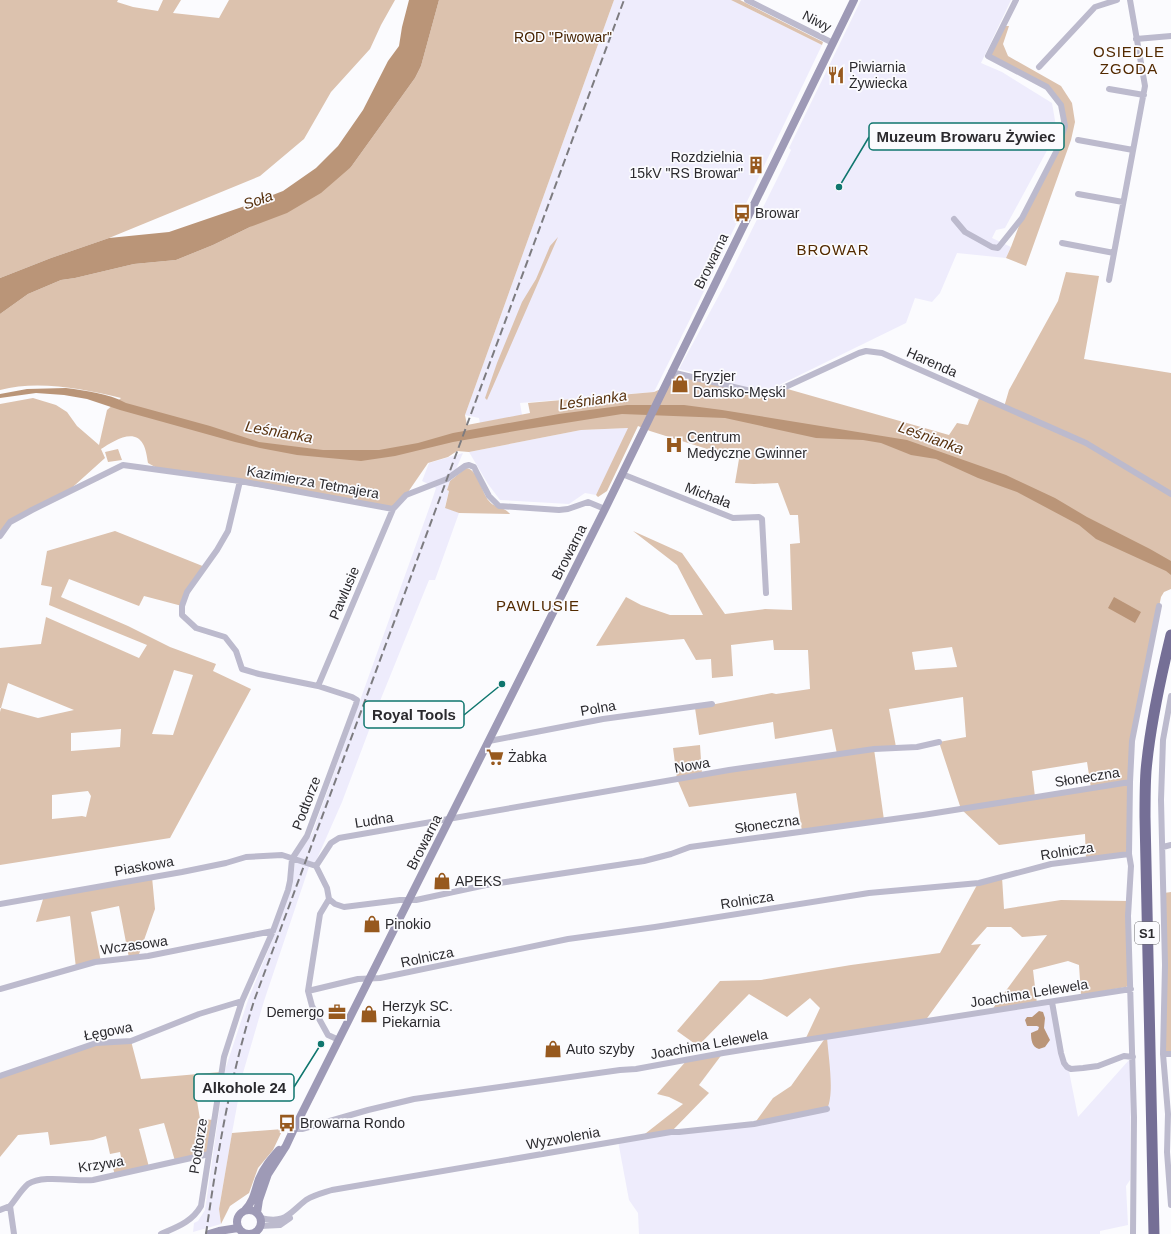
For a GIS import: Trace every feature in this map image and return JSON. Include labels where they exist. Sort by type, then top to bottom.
[{"type":"highway","name":"S1","points":[[1154,1234],[1145,794],[1152,721],[1171,635]]},
{"type":"street","name":"Niwy","points":[[747,0],[833,43]]},
{"type":"street","name":"Browarna","points":[[257,1225],[259,1200],[268,1174],[286,1146],[605,509],[854,0]]},
{"type":"street","points":[[954,219],[965,232],[992,247],[998,248],[1022,218],[1056,152],[1064,126],[1061,105],[1047,87],[988,56],[1016,0]]},
{"type":"street","points":[[1039,67],[1095,8],[1117,0]]},
{"type":"street","points":[[1109,280],[1145,86],[1130,0]]},
{"type":"street","points":[[1136,39],[1171,36]]},
{"type":"street","points":[[1109,89],[1144,95]]},
{"type":"street","points":[[1078,140],[1133,150]]},
{"type":"street","points":[[1078,194],[1123,202]]},
{"type":"street","points":[[1062,243],[1114,253]]},
{"type":"street","name":"Harenda","points":[[671,372],[768,394],[859,353],[866,351],[882,353],[1086,443],[1171,494]]},
{"type":"street","name":"Kazimierza Tetmajera","points":[[0,536],[10,522],[123,465],[240,481],[393,509],[406,495],[447,479],[465,466],[469,465],[474,467],[489,496],[499,506],[559,510],[568,509],[588,502],[605,509]]},
{"type":"street","name":"Michała","points":[[622,474],[733,518],[759,517],[762,519],[766,593]]},
{"type":"street","name":"Podtorze","points":[[161,1234],[188,1222],[197,1212],[202,1200],[224,1057],[242,1001],[273,931],[290,881],[292,859],[307,836],[357,700],[318,686],[259,674],[242,668],[236,651],[225,637],[196,628],[182,615],[182,606],[186,592],[217,550],[228,531],[240,481]]},
{"type":"street","name":"Pawlusie","points":[[318,686],[393,509]]},
{"type":"street","points":[[1133,1234],[1133,1057],[1128,916],[1131,866],[1129,854],[1130,782],[1132,741],[1159,606]]},
{"type":"street","points":[[1171,696],[1163,740],[1161,800],[1168,984],[1162,1054],[1168,1114],[1167,1152],[1171,1205]]},
{"type":"street","name":"Polna","points":[[489,740],[603,719],[712,704]]},
{"type":"street","name":"Nowa","points":[[449,819],[736,769],[874,749],[917,746],[939,742]]},
{"type":"street","name":"Słoneczna","points":[[329,899],[335,904],[344,907],[416,900],[486,885],[644,861],[690,847],[923,815],[1130,782]]},
{"type":"street","name":"Ludna","points":[[316,866],[331,843],[339,838],[449,819]]},
{"type":"street","points":[[1163,847],[1171,845]]},
{"type":"street","name":"Rolnicza","points":[[370,978],[380,978],[402,974],[568,940],[869,893],[979,883],[1051,864],[1129,854]]},
{"type":"street","name":"Piaskowa","points":[[0,904],[182,872],[246,858],[282,855],[292,859]]},
{"type":"street","points":[[292,859],[316,866],[327,888],[329,899],[320,914],[308,991],[312,1006],[328,1035],[339,1040]]},
{"type":"street","name":"Wczasowa","points":[[0,989],[95,962],[148,956],[273,931]]},
{"type":"street","points":[[308,991],[358,979],[370,978]]},
{"type":"street","name":"Joachima Lelewela","points":[[292,1132],[368,1110],[414,1099],[636,1069],[723,1053],[1131,990]]},
{"type":"street","name":"Łęgowa","points":[[0,1076],[96,1043],[131,1041],[199,1014],[242,1001]]},
{"type":"street","points":[[1052,1002],[1061,1053],[1067,1067],[1071,1069],[1098,1066],[1124,1056],[1133,1057]]},
{"type":"street","points":[[1162,1054],[1171,1054]]},
{"type":"street","name":"Wyzwolenia","points":[[257,1225],[275,1226],[284,1223],[313,1196],[332,1190],[671,1132],[754,1124],[827,1109]]},
{"type":"street","name":"Browarna","points":[[241,1229],[240,1214],[253,1199],[258,1181],[265,1168],[292,1132]]},
{"type":"street","name":"Krzywa","points":[[10,1206],[23,1189],[32,1182],[64,1178],[77,1181],[94,1180],[209,1154]]},
{"type":"street","points":[[0,1210],[10,1206],[14,1234]]},
{"type":"street","points":[[209,1234],[219,1231],[241,1229],[250,1234],[257,1225],[252,1210],[245,1210]]},
{"type":"shaded area","points":[[409,0],[439,0],[421,66],[415,78],[351,167],[321,193],[287,213],[250,227],[213,245],[176,260],[134,264],[61,280],[28,294],[0,314],[0,278],[51,258],[109,238],[169,232],[242,207],[283,191],[316,168],[338,146],[363,110],[388,61],[399,46]]},
{"type":"shaded area","points":[[614,0],[731,0],[822,45],[654,392],[520,403],[522,415],[480,423],[479,418],[465,415]]},
{"type":"shaded area","points":[[861,0],[1011,0],[981,63],[1002,72],[1052,103],[1057,132],[1005,228],[996,230],[992,238],[1011,247],[1006,258],[957,253],[940,293],[932,302],[915,298],[906,323],[765,392],[679,369],[724,286],[786,161],[791,150],[789,148]]},
{"type":"shaded area","points":[[66,388],[89,391],[104,395],[126,403],[210,426],[259,442],[323,450],[379,450],[418,443],[453,433],[559,414],[627,405],[684,405],[907,440],[1006,475],[1055,498],[1087,517],[1171,561],[1171,575],[1166,571],[1096,539],[1079,525],[1017,492],[978,478],[936,459],[911,455],[881,443],[863,440],[816,438],[725,418],[622,414],[453,442],[395,456],[361,461],[297,455],[260,448],[120,410],[87,399],[64,395],[36,393],[0,398],[0,394],[27,389]]},
{"type":"shaded area","points":[[629,428],[596,495],[585,493],[569,504],[500,500],[488,484],[469,452],[581,430]]},
{"type":"shaded area","points":[[463,453],[447,490],[449,491],[445,507],[459,513],[435,580],[429,580],[380,701],[342,802],[316,861],[309,867],[264,1001],[243,1073],[219,1209],[221,1224],[193,1232],[194,1223],[198,1221],[205,1210],[225,1070],[248,1000],[276,931],[292,886],[295,862],[299,853],[312,834],[431,503],[436,488],[422,481],[429,463]]},
{"type":"shaded area","points":[[1114,597],[1141,612],[1135,623],[1108,608]]},
{"type":"shaded area","points":[[1052,1002],[1061,1053],[1068,1066],[1078,1117],[1129,1060],[1131,1062],[1130,1180],[1126,1186],[1128,1225],[1100,1231],[1100,1234],[639,1234],[638,1213],[629,1200],[618,1141],[754,1124],[827,1109],[827,1037]]},
{"type":"shaded area","points":[[1039,1011],[1043,1012],[1045,1018],[1044,1028],[1050,1040],[1045,1047],[1039,1049],[1032,1043],[1031,1033],[1038,1030],[1039,1027],[1027,1026],[1025,1020],[1027,1017],[1032,1017]]},
{"type":"green space","points":[[0,0],[118,0],[117,2],[133,7],[158,11],[163,0],[181,0],[173,13],[219,18],[229,0],[395,0],[370,49],[331,92],[304,139],[260,176],[109,238],[51,258],[0,278]]},
{"type":"green space","name":"ROD \"Piwowar\"","points":[[439,0],[614,0],[465,415],[467,425],[530,413],[528,403],[654,392],[663,388],[671,372],[768,394],[784,388],[949,435],[957,423],[968,425],[980,396],[1004,407],[1009,390],[1058,301],[1066,272],[1099,276],[1084,359],[1171,373],[1171,589],[1164,592],[1161,597],[1132,741],[1129,854],[1086,859],[1085,834],[999,845],[961,809],[939,742],[966,737],[963,697],[889,709],[896,747],[874,749],[884,820],[802,831],[796,793],[689,807],[677,779],[673,748],[700,745],[702,775],[837,754],[832,729],[775,739],[773,722],[699,735],[695,708],[772,693],[776,694],[810,689],[808,650],[774,650],[773,640],[731,645],[733,676],[712,678],[711,659],[696,660],[684,639],[596,646],[626,597],[641,605],[670,615],[703,615],[677,565],[633,531],[682,553],[725,614],[765,609],[792,610],[790,544],[800,543],[798,515],[790,515],[778,483],[735,483],[739,459],[638,426],[607,491],[598,497],[596,495],[628,428],[581,430],[469,452],[457,451],[448,457],[428,463],[406,495],[393,509],[162,471],[148,463],[145,448],[139,439],[129,436],[117,440],[101,449],[105,458],[65,494],[10,522],[0,536],[0,404],[33,398],[56,405],[67,412],[77,426],[99,445],[107,410],[121,398],[76,389],[45,386],[15,387],[0,390],[0,314],[28,294],[61,280],[134,264],[176,260],[213,245],[250,227],[351,167],[415,78],[421,66]],"holes":[[[952,647],[957,667],[915,670],[912,652]],[[1087,762],[1091,788],[1035,797],[1032,771]]]},
{"type":"green space","points":[[731,0],[740,0],[823,42],[822,45]]},
{"type":"green space","points":[[1003,26],[1009,26],[1003,44],[1008,56],[1061,86],[1072,103],[1075,122],[1071,140],[1026,266],[1006,258],[1022,218],[1056,152],[1065,126],[1061,105],[1047,87],[988,56]]},
{"type":"green space","points":[[558,237],[487,400],[485,398],[497,363],[522,302],[536,279],[550,246]]},
{"type":"green space","points":[[118,449],[122,460],[108,462],[105,452]]},
{"type":"green space","points":[[466,468],[477,477],[486,497],[491,503],[510,514],[459,513],[445,508],[449,491],[447,490],[450,481]]},
{"type":"green space","points":[[115,531],[205,567],[182,606],[144,596],[139,606],[69,579],[61,597],[128,626],[170,647],[216,664],[213,671],[251,689],[170,838],[0,865],[0,648],[41,644],[46,617],[139,658],[147,645],[49,605],[52,587],[41,585],[47,551]],"holes":[[[174,670],[193,675],[173,735],[152,734]],[[8,683],[74,710],[38,718],[1,708]],[[121,729],[120,747],[71,751],[71,733]],[[88,791],[91,796],[86,817],[82,816],[52,819],[52,795]]]},
{"type":"green space","points":[[152,877],[155,909],[138,957],[129,958],[119,906],[91,912],[101,962],[76,968],[70,916],[36,922],[44,896]]},
{"type":"green space","points":[[1002,877],[1004,909],[1061,900],[1129,901],[1128,986],[1081,995],[1079,965],[1068,961],[1033,970],[1037,1004],[991,1011],[1047,935],[1022,937],[1011,927],[987,927],[971,945],[981,944],[925,1021],[827,1037],[831,1094],[827,1109],[754,1124],[773,1098],[791,1086],[826,1037],[805,1040],[820,1008],[810,998],[787,1017],[749,994],[698,1046],[677,1031],[720,981],[761,980],[851,965],[940,953],[977,885]]},
{"type":"green space","points":[[1171,892],[1171,1054],[1163,1054],[1164,893]]},
{"type":"green space","points":[[131,1041],[141,1079],[221,1072],[219,1086],[195,1089],[200,1119],[214,1120],[209,1154],[175,1161],[164,1123],[139,1129],[149,1167],[115,1175],[113,1168],[123,1166],[120,1152],[110,1154],[106,1136],[93,1140],[50,1145],[48,1132],[18,1135],[0,1157],[0,1076],[96,1043]]},
{"type":"green space","points":[[723,1053],[699,1085],[709,1093],[671,1132],[641,1137],[683,1104],[669,1097],[657,1094],[688,1059]]},
{"type":"green space","points":[[283,1129],[273,1150],[258,1168],[249,1193],[230,1206],[221,1224],[219,1209],[232,1133]]},
{"type":"railway","points":[[206,1234],[225,1117],[238,1058],[254,1001],[624,0]]},
{"type":"place","name":"Piwiarnia Żywiecka","points":[[836,75]]},
{"type":"place","name":"Rozdzielnia 15kV \"RS Browar\"","points":[[756,165]]},
{"type":"place","name":"Muzeum Browaru Żywiec","points":[[839,187]]},
{"type":"place","name":"Browar","points":[[742,213]]},
{"type":"place","name":"Fryzjer Damsko-Męski","points":[[680,384]]},
{"type":"place","name":"Centrum Medyczne Gwinner","points":[[674,445]]},
{"type":"place","name":"Royal Tools","points":[[502,684]]},
{"type":"place","name":"Żabka","points":[[495,757]]},
{"type":"place","name":"APEKS","points":[[442,881]]},
{"type":"place","name":"Pinokio","points":[[372,924]]},
{"type":"place","name":"Demergo","points":[[337,1012]]},
{"type":"place","name":"Herzyk SC. Piekarnia","points":[[369,1014]]},
{"type":"place","name":"Alkohole 24","points":[[321,1044]]},
{"type":"place","name":"Auto szyby","points":[[553,1049]]},
{"type":"place","name":"Browarna Rondo","points":[[287,1123]]},
{"type":"district","name":"OSIEDLE ZGODA","points":[[1129,60]]},
{"type":"district","name":"BROWAR","points":[[833,250]]},
{"type":"district","name":"PAWLUSIE","points":[[538,606]]},
{"type":"water label","name":"Soła","points":[[258,200]]},
{"type":"water label","name":"Leśnianka","points":[[593,400]]},
{"type":"water label","name":"Leśnianka","points":[[279,432]]},
{"type":"water label","name":"Leśnianka","points":[[931,438]]}]
